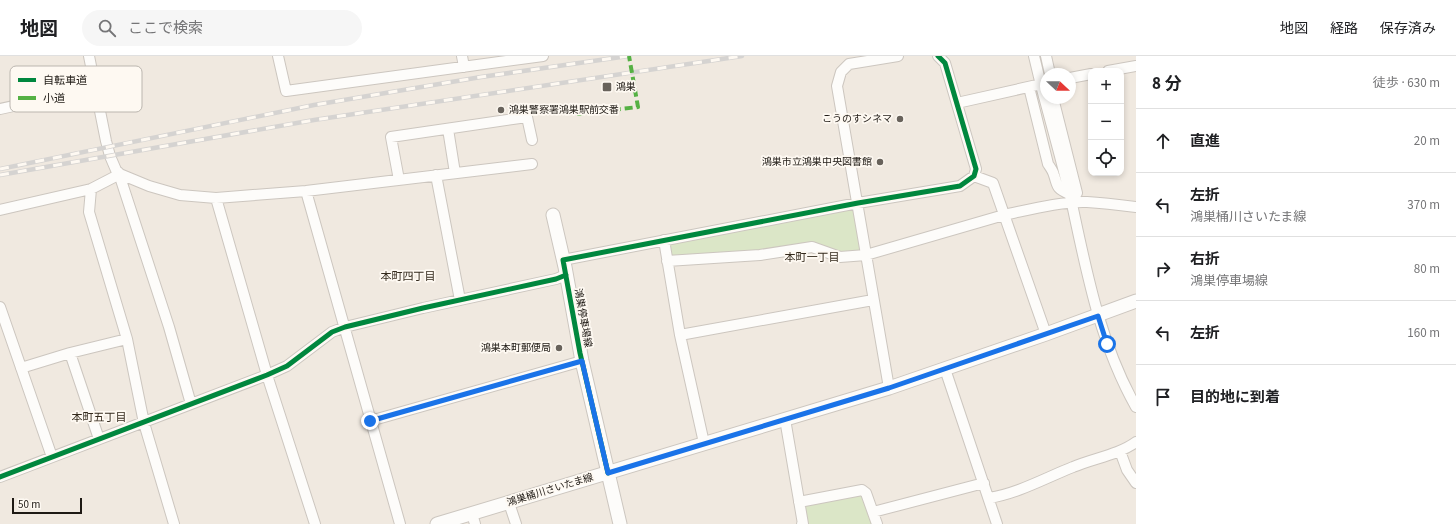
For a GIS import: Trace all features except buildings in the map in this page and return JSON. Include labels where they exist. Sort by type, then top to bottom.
[{"type":"main road","name":"鴻巣停車場線","points":[[553,215],[582,361],[620,524]]},
{"type":"main road","name":"鴻巣桶川さいたま線","points":[[437,524],[474,519],[509,503],[889,388],[945,370],[1136,302]]},
{"type":"street","points":[[89,56],[91,66]]},
{"type":"street","points":[[278,56],[286,91],[543,56]]},
{"type":"street","points":[[462,56],[464,67]]},
{"type":"street","points":[[889,388],[873,300],[858,203],[837,92],[837,80],[841,72],[849,64],[898,56]]},
{"type":"street","points":[[563,260],[858,203],[960,186],[974,176],[976,169],[945,63],[938,56]]},
{"type":"street","points":[[1034,56],[1040,75]]},
{"type":"street","points":[[1046,56],[1049,68]]},
{"type":"street","points":[[1124,68],[1136,66]]},
{"type":"street","points":[[1076,77],[1088,75]]},
{"type":"street","points":[[957,103],[1040,85]]},
{"type":"street","points":[[1029,87],[1048,164],[1054,174],[1057,186],[1070,198],[1086,202],[1136,207]]},
{"type":"street","points":[[1048,104],[1098,316],[1127,391],[1136,407]]},
{"type":"street","points":[[667,261],[760,254],[812,247],[840,257],[866,255],[1004,215],[1070,198],[1076,193],[1054,104]]},
{"type":"street","points":[[0,109],[10,107]]},
{"type":"street","points":[[101,112],[110,156],[116,170],[120,174],[149,186],[180,194],[216,198],[306,191],[532,164]]},
{"type":"street","points":[[399,180],[391,137],[527,118],[532,140]]},
{"type":"street","points":[[448,129],[456,173]]},
{"type":"street","points":[[0,210],[90,189],[120,174]]},
{"type":"street","points":[[120,174],[120,180],[169,327],[191,404]]},
{"type":"street","points":[[436,175],[460,300]]},
{"type":"street","points":[[974,176],[993,183],[1046,334]]},
{"type":"street","points":[[90,189],[89,212],[127,339],[144,423],[174,524]]},
{"type":"street","points":[[306,191],[400,524]]},
{"type":"street","points":[[216,198],[256,339],[315,524]]},
{"type":"street","points":[[664,240],[680,335],[704,443]]},
{"type":"street","points":[[0,477],[267,375],[287,366],[332,332],[345,327],[556,279],[566,275]]},
{"type":"street","points":[[680,335],[873,300]]},
{"type":"street","points":[[0,307],[52,457]]},
{"type":"street","points":[[21,368],[70,352],[127,339]]},
{"type":"street","points":[[70,352],[98,439]]},
{"type":"street","points":[[370,421],[582,361]]},
{"type":"street","points":[[945,370],[997,524]]},
{"type":"street","points":[[785,419],[802,524]]},
{"type":"street","points":[[989,498],[1043,481],[1073,467],[1120,451],[1136,442]]},
{"type":"street","points":[[1120,451],[1127,470],[1136,483]]},
{"type":"street","points":[[873,512],[984,483]]},
{"type":"street","points":[[799,502],[862,490],[866,493],[877,524]]},
{"type":"street","points":[[509,503],[516,524]]},
{"type":"green space","points":[[858,203],[866,255],[840,257],[812,247],[667,261],[664,240]]},
{"type":"green space","points":[[862,490],[877,524],[802,524],[799,502]]},
{"type":"railway","points":[[0,169],[314,105],[481,77],[628,56]]},
{"type":"railway","points":[[0,175],[314,120],[742,56]]},
{"type":"marked path","points":[[577,114],[638,107],[629,56]]},
{"type":"cycle path","points":[[608,473],[580,353],[563,260],[858,203],[960,186],[974,176],[976,169],[945,63],[938,56]]},
{"type":"cycle path","points":[[0,477],[267,375],[287,366],[332,332],[345,327],[423,308],[556,279],[566,275]]},
{"type":"place","name":"鴻巣","points":[[607,87]]},
{"type":"place","name":"鴻巣警察署鴻巣駅前交番","points":[[501,110]]},
{"type":"place","name":"こうのすシネマ","points":[[900,119]]},
{"type":"place","name":"鴻巣市立鴻巣中央図書館","points":[[880,162]]},
{"type":"place","name":"鴻巣本町郵便局","points":[[559,348]]},
{"type":"district","name":"本町一丁目","points":[[812,257]]},
{"type":"district","name":"本町四丁目","points":[[408,276]]},
{"type":"district","name":"本町五丁目","points":[[99,417]]},
{"type":"route","points":[[370,421],[582,361],[608,473],[889,388],[945,370],[1098,316],[1107,344]]}]
